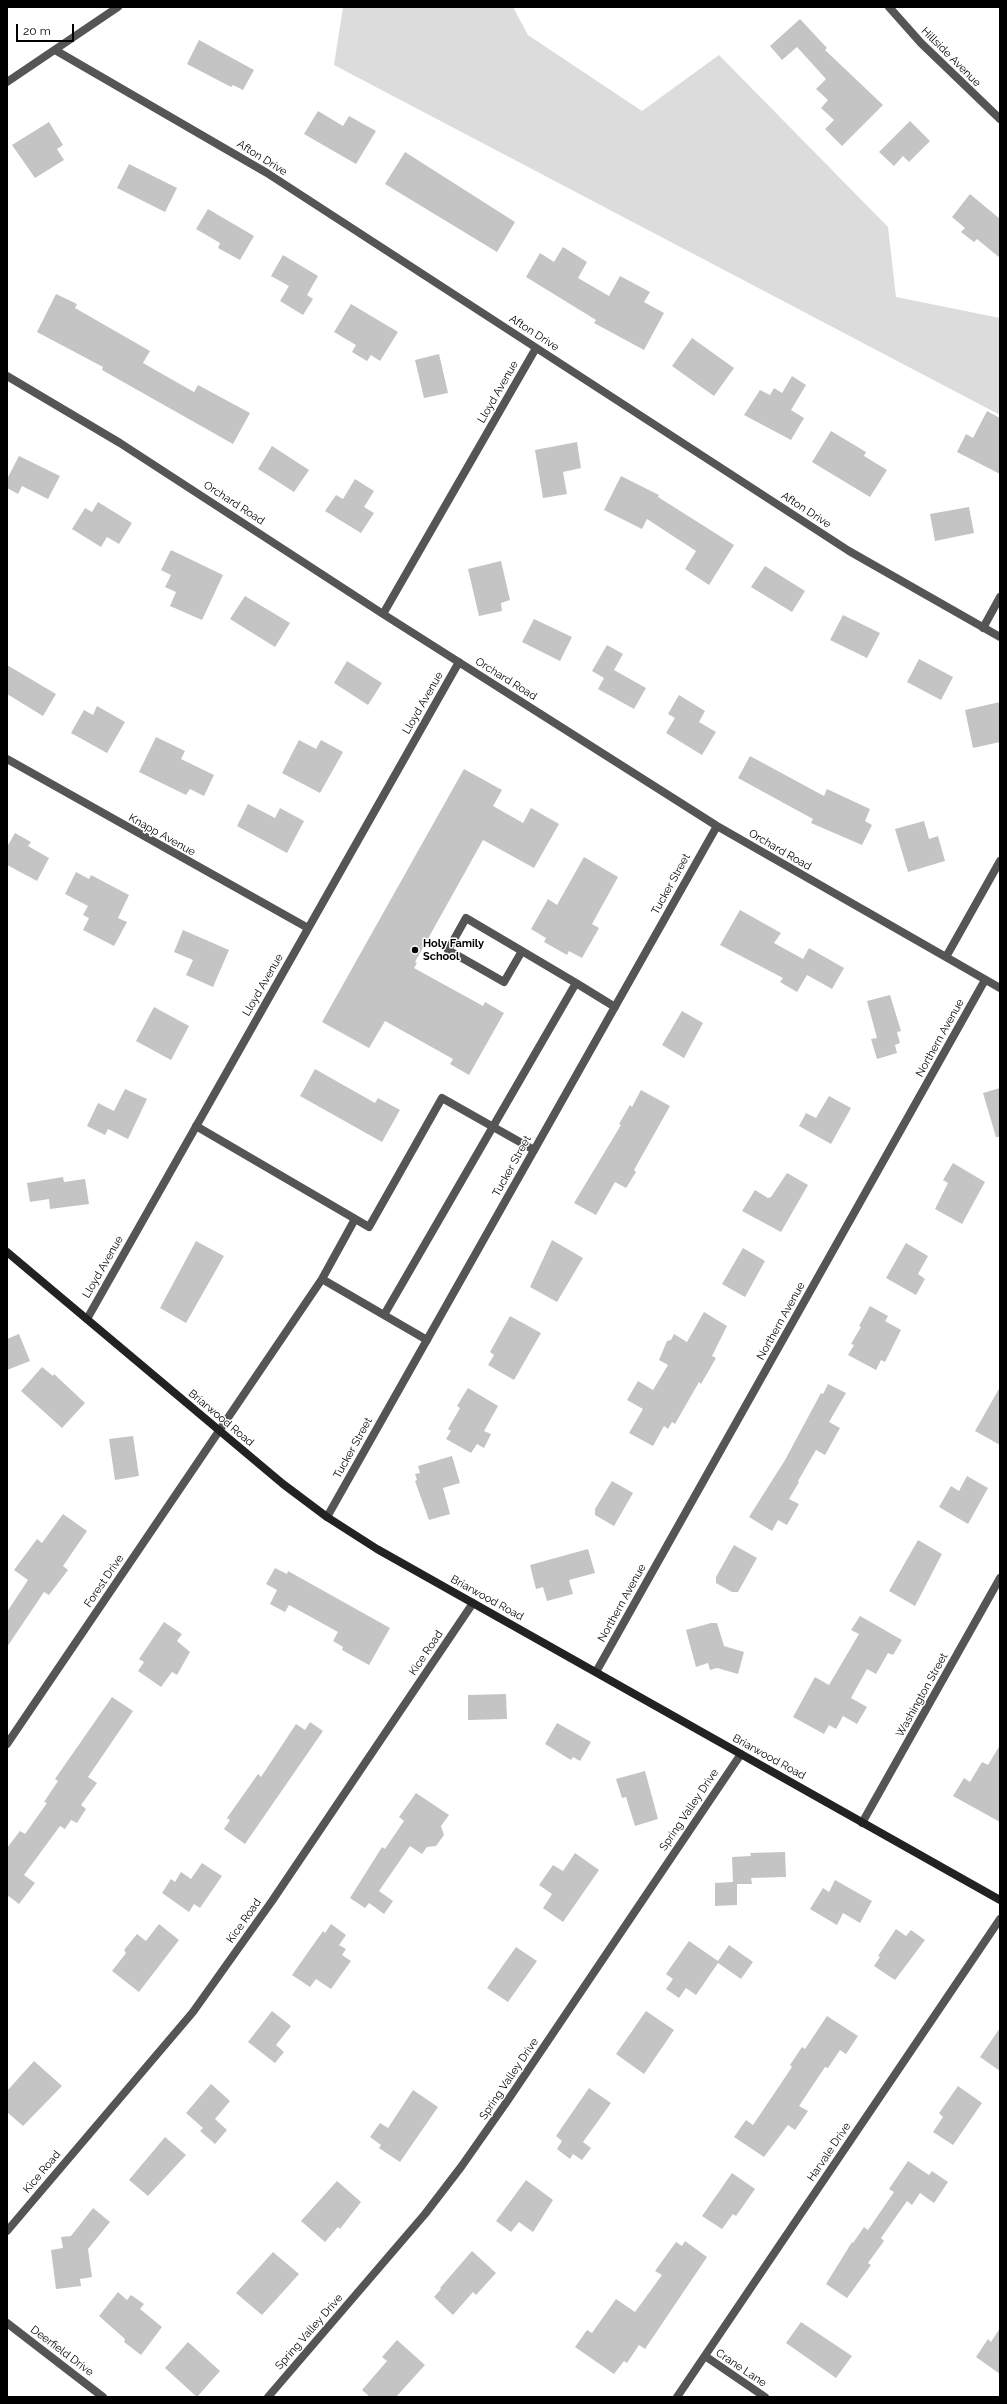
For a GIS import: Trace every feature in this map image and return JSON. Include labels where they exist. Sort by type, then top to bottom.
[{"type":"street","points":[[7,82],[118,7]]},
{"type":"street","name":"Hillside Avenue","points":[[889,7],[921,43],[1000,119]]},
{"type":"street","name":"Afton Drive","points":[[55,50],[238,155],[849,551],[1000,637]]},
{"type":"street","name":"Lloyd Avenue","points":[[383,614],[536,348]]},
{"type":"street","name":"Orchard Road","points":[[7,376],[120,443],[383,614],[716,826],[1000,988]]},
{"type":"street","points":[[983,628],[1000,597]]},
{"type":"street","name":"Lloyd Avenue","points":[[86,1319],[459,662]]},
{"type":"street","name":"Knapp Avenue","points":[[7,759],[308,928]]},
{"type":"street","name":"Tucker Street","points":[[327,1517],[716,826]]},
{"type":"street","points":[[946,957],[1000,861]]},
{"type":"street","points":[[522,951],[504,982],[448,950],[466,918],[522,951],[615,1007]]},
{"type":"street","name":"Northern Avenue","points":[[596,1672],[986,980]]},
{"type":"street","points":[[384,1315],[576,984]]},
{"type":"street","points":[[196,1126],[369,1227],[442,1098],[534,1150]]},
{"type":"street","name":"Forest Drive","points":[[7,1744],[322,1279],[355,1219]]},
{"type":"street","name":"Briarwood Road","points":[[7,1252],[282,1484],[327,1517],[377,1549],[1000,1900]]},
{"type":"street","points":[[322,1279],[427,1340]]},
{"type":"street","name":"Washington Street","points":[[862,1823],[1000,1578]]},
{"type":"street","name":"Kice Road","points":[[7,2231],[193,2012],[272,1901],[473,1603]]},
{"type":"street","name":"Spring Valley Drive","points":[[268,2397],[425,2214],[461,2167],[508,2100],[740,1754]]},
{"type":"street","name":"Harvale Drive","points":[[677,2397],[1000,1919]]},
{"type":"street","name":"Deerfield Drive","points":[[7,2323],[103,2397]]},
{"type":"street","name":"Crane Lane","points":[[705,2356],[765,2397]]},
{"type":"shaded area","points":[[343,7],[513,7],[528,35],[642,111],[719,55],[888,227],[896,297],[1000,318],[1000,415],[334,65]]},
{"type":"building","points":[[800,19],[827,48],[825,50],[883,105],[842,146],[825,129],[834,120],[821,108],[828,100],[816,89],[826,79],[797,47],[782,60],[770,46]]},
{"type":"building","points":[[199,40],[254,70],[243,90],[233,85],[231,87],[187,64]]},
{"type":"building","points":[[318,111],[343,126],[349,116],[376,131],[356,164],[304,134]]},
{"type":"building","points":[[910,121],[930,141],[909,162],[903,156],[894,166],[879,152]]},
{"type":"building","points":[[49,122],[63,145],[57,149],[64,160],[35,178],[12,145]]},
{"type":"building","points":[[405,152],[515,222],[497,252],[385,184]]},
{"type":"building","points":[[129,164],[177,188],[165,212],[117,188]]},
{"type":"building","points":[[970,194],[1000,219],[1000,258],[977,239],[974,242],[961,232],[965,228],[952,217]]},
{"type":"building","points":[[208,209],[254,236],[240,260],[218,248],[220,243],[196,229]]},
{"type":"building","points":[[563,247],[587,262],[578,278],[609,296],[620,276],[650,292],[644,302],[664,313],[644,350],[594,323],[596,320],[526,277],[540,253],[554,262]]},
{"type":"building","points":[[283,255],[318,276],[307,295],[313,299],[303,315],[280,301],[289,286],[271,276]]},
{"type":"building","points":[[56,294],[77,304],[75,308],[150,351],[143,363],[194,392],[198,385],[250,413],[233,444],[102,370],[103,367],[37,332]]},
{"type":"building","points":[[351,304],[398,332],[380,361],[371,355],[367,361],[352,352],[356,345],[334,332]]},
{"type":"building","points":[[692,338],[734,368],[714,396],[672,366]]},
{"type":"building","points":[[439,354],[448,393],[424,398],[415,360]]},
{"type":"building","points":[[792,376],[806,385],[791,410],[804,418],[791,440],[744,415],[760,390],[770,395],[774,388],[782,393]]},
{"type":"building","points":[[987,411],[1000,418],[1000,474],[957,452],[966,434],[973,438]]},
{"type":"building","points":[[831,431],[866,452],[864,456],[887,470],[870,497],[812,462]]},
{"type":"building","points":[[577,442],[581,468],[563,472],[567,494],[543,498],[535,450]]},
{"type":"building","points":[[272,446],[309,470],[294,492],[258,469]]},
{"type":"building","points":[[19,456],[60,476],[48,499],[22,486],[18,494],[7,488],[7,479]]},
{"type":"building","points":[[621,476],[659,495],[658,497],[734,545],[709,585],[685,569],[696,551],[647,519],[642,529],[604,510]]},
{"type":"building","points":[[355,479],[374,491],[364,507],[374,513],[361,533],[325,511],[336,495],[343,499]]},
{"type":"building","points":[[98,502],[132,523],[119,544],[107,537],[101,547],[72,529],[85,508],[92,512]]},
{"type":"building","points":[[969,507],[974,533],[935,541],[930,514]]},
{"type":"building","points":[[171,550],[223,575],[202,620],[170,606],[176,592],[165,587],[171,575],[161,570]]},
{"type":"building","points":[[501,561],[510,600],[501,603],[502,611],[479,616],[468,569]]},
{"type":"building","points":[[765,566],[805,591],[792,612],[751,587]]},
{"type":"building","points":[[245,596],[290,623],[275,647],[230,619]]},
{"type":"building","points":[[843,615],[880,633],[867,658],[830,640]]},
{"type":"building","points":[[534,619],[572,637],[560,661],[522,642]]},
{"type":"building","points":[[607,645],[623,654],[614,670],[646,688],[634,709],[598,689],[604,678],[592,671]]},
{"type":"building","points":[[919,659],[953,677],[941,700],[907,682]]},
{"type":"building","points":[[347,661],[382,683],[368,705],[334,683]]},
{"type":"building","points":[[7,665],[56,694],[43,716],[7,694]]},
{"type":"building","points":[[679,695],[705,711],[699,722],[716,732],[702,755],[666,733],[675,718],[668,714]]},
{"type":"building","points":[[1000,702],[1000,742],[973,748],[965,710]]},
{"type":"building","points":[[97,706],[125,722],[107,753],[71,733],[84,710],[93,715]]},
{"type":"building","points":[[156,737],[185,751],[181,759],[214,775],[204,796],[190,789],[186,795],[139,772]]},
{"type":"building","points":[[299,740],[316,749],[321,740],[343,752],[320,793],[282,773]]},
{"type":"building","points":[[750,756],[824,796],[827,789],[870,809],[865,821],[872,825],[862,845],[811,823],[813,819],[738,778]]},
{"type":"building","points":[[464,769],[502,790],[493,806],[523,823],[531,808],[559,824],[534,868],[483,840],[415,962],[417,963],[414,968],[483,1006],[485,1002],[504,1013],[469,1075],[450,1064],[453,1059],[385,1021],[369,1048],[322,1022]]},
{"type":"building","points":[[248,804],[275,818],[280,808],[304,821],[287,853],[237,826]]},
{"type":"building","points":[[924,821],[929,839],[938,836],[945,861],[908,872],[895,829]]},
{"type":"building","points":[[15,833],[31,842],[28,846],[49,858],[37,881],[7,865],[7,847]]},
{"type":"building","points":[[584,857],[618,877],[592,924],[599,928],[582,958],[569,951],[567,955],[544,942],[546,938],[531,929],[548,899],[557,905]]},
{"type":"building","points":[[76,872],[89,879],[91,875],[129,895],[118,918],[127,922],[114,946],[83,930],[89,918],[83,915],[88,906],[65,894]]},
{"type":"building","points":[[740,910],[781,933],[774,943],[803,959],[809,948],[844,968],[832,989],[807,975],[797,992],[780,982],[783,978],[720,945]]},
{"type":"building","points":[[183,930],[229,950],[213,987],[186,975],[193,960],[174,952]]},
{"type":"building","points":[[890,995],[901,1031],[897,1032],[900,1043],[895,1045],[897,1053],[877,1059],[871,1039],[877,1038],[867,1001]]},
{"type":"building","points":[[154,1007],[189,1026],[171,1060],[136,1041]]},
{"type":"building","points":[[682,1011],[703,1023],[684,1058],[662,1045]]},
{"type":"building","points":[[315,1069],[375,1103],[378,1098],[400,1110],[382,1142],[300,1096]]},
{"type":"building","points":[[1000,1088],[1000,1137],[996,1137],[983,1093]]},
{"type":"building","points":[[125,1089],[147,1099],[128,1139],[108,1129],[105,1135],[87,1126],[98,1103],[114,1111]]},
{"type":"building","points":[[641,1090],[670,1106],[634,1170],[636,1172],[626,1188],[615,1182],[596,1215],[574,1203],[621,1125],[619,1124],[630,1105],[632,1107]]},
{"type":"building","points":[[829,1096],[851,1108],[831,1144],[799,1126],[806,1113],[816,1118]]},
{"type":"building","points":[[953,1163],[985,1182],[962,1224],[935,1209],[948,1183],[943,1180]]},
{"type":"building","points":[[787,1173],[808,1185],[781,1232],[742,1211],[755,1190],[768,1198],[771,1197]]},
{"type":"building","points":[[63,1177],[64,1182],[85,1179],[89,1204],[50,1209],[49,1199],[30,1202],[27,1183]]},
{"type":"building","points":[[552,1240],[583,1258],[557,1302],[530,1287]]},
{"type":"building","points":[[196,1241],[224,1256],[186,1323],[160,1308]]},
{"type":"building","points":[[906,1243],[928,1256],[918,1274],[925,1279],[916,1295],[886,1278]]},
{"type":"building","points":[[743,1248],[765,1261],[745,1297],[722,1284]]},
{"type":"building","points":[[870,1306],[888,1316],[885,1321],[901,1330],[885,1362],[881,1360],[876,1370],[848,1355],[854,1345],[851,1344],[861,1327],[859,1326]]},
{"type":"building","points":[[704,1312],[727,1326],[712,1356],[716,1358],[701,1384],[699,1382],[675,1424],[672,1422],[668,1429],[664,1426],[653,1446],[629,1433],[643,1409],[627,1400],[638,1381],[653,1390],[668,1365],[659,1360],[667,1341],[671,1340],[674,1334],[687,1342]]},
{"type":"building","points":[[510,1316],[541,1333],[514,1380],[488,1365],[494,1355],[490,1352]]},
{"type":"building","points":[[19,1334],[30,1361],[7,1370],[7,1339]]},
{"type":"building","points":[[42,1367],[53,1376],[54,1374],[85,1403],[62,1428],[21,1391]]},
{"type":"building","points":[[828,1384],[846,1393],[829,1422],[840,1428],[825,1455],[816,1450],[798,1481],[799,1482],[789,1499],[799,1504],[787,1525],[778,1520],[772,1531],[749,1517],[785,1460],[821,1393],[823,1394]]},
{"type":"building","points":[[1000,1387],[1000,1445],[975,1431]]},
{"type":"building","points":[[468,1388],[498,1406],[484,1431],[491,1434],[484,1448],[477,1444],[471,1453],[446,1439],[451,1431],[448,1429],[460,1408],[457,1406]]},
{"type":"building","points":[[133,1436],[139,1476],[115,1480],[109,1439]]},
{"type":"building","points":[[452,1456],[460,1483],[443,1488],[450,1514],[429,1520],[415,1481],[417,1480],[415,1474],[420,1473],[418,1466]]},
{"type":"building","points":[[967,1476],[988,1488],[968,1524],[939,1507],[951,1486],[959,1491]]},
{"type":"building","points":[[612,1481],[633,1493],[614,1526],[595,1515],[595,1509]]},
{"type":"building","points":[[63,1514],[87,1531],[63,1566],[68,1570],[49,1595],[44,1592],[7,1647],[7,1612],[28,1580],[14,1570],[37,1539],[42,1543]]},
{"type":"building","points":[[918,1540],[942,1554],[915,1606],[889,1591]]},
{"type":"building","points":[[734,1545],[757,1558],[738,1592],[732,1592],[716,1583],[716,1577]]},
{"type":"building","points":[[588,1549],[595,1573],[569,1580],[573,1594],[547,1601],[543,1587],[536,1589],[530,1565]]},
{"type":"building","points":[[275,1568],[287,1574],[288,1571],[390,1628],[369,1665],[342,1650],[343,1647],[333,1641],[338,1632],[289,1605],[285,1612],[270,1604],[277,1590],[266,1584]]},
{"type":"building","points":[[860,1616],[902,1640],[893,1655],[888,1653],[876,1674],[867,1669],[851,1698],[867,1707],[857,1724],[843,1716],[836,1729],[829,1725],[824,1734],[793,1717],[815,1677],[829,1685],[859,1634],[851,1630]]},
{"type":"building","points":[[164,1622],[182,1634],[177,1641],[190,1652],[177,1675],[172,1672],[161,1687],[138,1671],[144,1662],[139,1659]]},
{"type":"building","points":[[711,1623],[717,1623],[724,1646],[744,1652],[738,1674],[717,1668],[710,1670],[708,1663],[696,1667],[686,1630]]},
{"type":"building","points":[[506,1694],[507,1719],[468,1720],[468,1695]]},
{"type":"building","points":[[112,1697],[133,1711],[88,1777],[97,1783],[81,1805],[86,1809],[77,1823],[71,1820],[65,1829],[60,1826],[24,1875],[35,1883],[19,1904],[7,1895],[7,1848],[20,1831],[25,1834],[47,1803],[44,1802],[58,1781],[55,1779]]},
{"type":"building","points":[[310,1722],[323,1731],[245,1844],[224,1829],[230,1820],[227,1818],[258,1774],[261,1777],[296,1724],[305,1730]]},
{"type":"building","points":[[557,1723],[591,1742],[580,1761],[573,1757],[571,1760],[545,1744]]},
{"type":"building","points":[[1000,1745],[1000,1822],[953,1796],[964,1778],[970,1782],[982,1762],[988,1765]]},
{"type":"building","points":[[645,1771],[658,1819],[635,1826],[626,1797],[622,1798],[616,1779]]},
{"type":"building","points":[[416,1793],[449,1815],[441,1826],[444,1835],[436,1846],[427,1847],[422,1854],[410,1846],[379,1891],[393,1901],[384,1914],[369,1903],[365,1908],[350,1898],[382,1847],[385,1849],[404,1821],[399,1817]]},
{"type":"building","points":[[785,1852],[786,1877],[751,1878],[752,1884],[737,1884],[737,1905],[715,1906],[715,1883],[733,1882],[732,1857],[751,1856],[750,1853]]},
{"type":"building","points":[[575,1853],[599,1870],[563,1922],[543,1908],[552,1894],[539,1885],[553,1865],[563,1871]]},
{"type":"building","points":[[202,1863],[222,1876],[200,1908],[194,1904],[189,1912],[162,1893],[171,1879],[175,1882],[181,1872],[191,1879]]},
{"type":"building","points":[[835,1880],[872,1901],[860,1923],[843,1913],[837,1925],[810,1909],[823,1888],[829,1892]]},
{"type":"building","points":[[159,1924],[179,1940],[139,1992],[112,1971],[126,1953],[124,1950],[137,1934],[146,1941]]},
{"type":"building","points":[[331,1924],[346,1935],[339,1945],[346,1949],[342,1955],[351,1961],[331,1989],[316,1979],[310,1987],[292,1975],[323,1931],[325,1933]]},
{"type":"building","points":[[896,1929],[906,1936],[911,1930],[925,1940],[895,1980],[874,1966],[880,1957],[878,1956]]},
{"type":"building","points":[[689,1941],[718,1961],[729,1945],[753,1962],[741,1979],[718,1963],[696,1995],[686,1988],[679,1998],[666,1989],[673,1979],[666,1974]]},
{"type":"building","points":[[516,1947],[537,1961],[508,2002],[487,1988]]},
{"type":"building","points":[[272,2011],[291,2026],[276,2045],[284,2052],[275,2063],[248,2042]]},
{"type":"building","points":[[646,2011],[674,2030],[644,2074],[616,2054]]},
{"type":"building","points":[[827,2016],[858,2036],[846,2054],[840,2050],[828,2068],[825,2067],[799,2106],[808,2111],[795,2130],[788,2125],[764,2157],[734,2137],[746,2120],[753,2125],[792,2067],[790,2065],[802,2047],[805,2049]]},
{"type":"building","points":[[1000,2028],[1000,2071],[980,2057]]},
{"type":"building","points":[[34,2061],[62,2086],[23,2126],[7,2112],[7,2091]]},
{"type":"building","points":[[211,2084],[230,2101],[215,2119],[227,2130],[215,2144],[200,2131],[203,2128],[186,2113]]},
{"type":"building","points":[[958,2086],[982,2103],[953,2145],[933,2132],[943,2117],[939,2113]]},
{"type":"building","points":[[589,2088],[611,2103],[583,2142],[591,2148],[582,2160],[573,2154],[570,2159],[557,2149],[562,2141],[556,2136]]},
{"type":"building","points":[[413,2090],[438,2107],[400,2162],[379,2148],[381,2145],[370,2137],[380,2123],[388,2128]]},
{"type":"building","points":[[165,2137],[186,2155],[148,2196],[129,2180]]},
{"type":"building","points":[[908,2161],[929,2175],[932,2171],[948,2182],[934,2203],[920,2193],[912,2205],[907,2201],[881,2238],[884,2241],[868,2263],[871,2265],[847,2298],[826,2284],[852,2242],[853,2243],[864,2227],[868,2230],[894,2192],[889,2189]]},
{"type":"building","points":[[732,2173],[755,2189],[736,2216],[733,2214],[722,2229],[702,2216]]},
{"type":"building","points":[[526,2180],[553,2200],[533,2232],[519,2222],[511,2232],[496,2221]]},
{"type":"building","points":[[337,2181],[361,2202],[340,2229],[338,2227],[325,2242],[301,2221]]},
{"type":"building","points":[[93,2208],[110,2222],[88,2249],[92,2277],[80,2279],[81,2286],[56,2289],[51,2250],[63,2248],[61,2237],[71,2236]]},
{"type":"building","points":[[685,2241],[707,2257],[645,2349],[639,2345],[627,2363],[624,2361],[614,2374],[575,2347],[587,2330],[592,2333],[616,2299],[635,2312],[662,2275],[655,2271],[676,2242],[682,2246]]},
{"type":"building","points":[[472,2251],[496,2273],[476,2295],[473,2292],[453,2315],[434,2297]]},
{"type":"building","points":[[273,2252],[299,2274],[262,2315],[236,2293]]},
{"type":"building","points":[[118,2292],[127,2300],[131,2295],[144,2304],[140,2309],[162,2327],[141,2355],[124,2342],[125,2339],[99,2316]]},
{"type":"building","points":[[801,2322],[852,2356],[836,2378],[786,2343]]},
{"type":"building","points":[[1000,2328],[1000,2374],[976,2357],[988,2339],[991,2342]]},
{"type":"building","points":[[397,2340],[425,2365],[396,2397],[370,2397],[362,2390],[387,2361],[382,2357]]},
{"type":"building","points":[[188,2342],[220,2371],[197,2397],[165,2368]]},
{"type":"place","name":"Holy Family School","points":[[415,950]]}]
